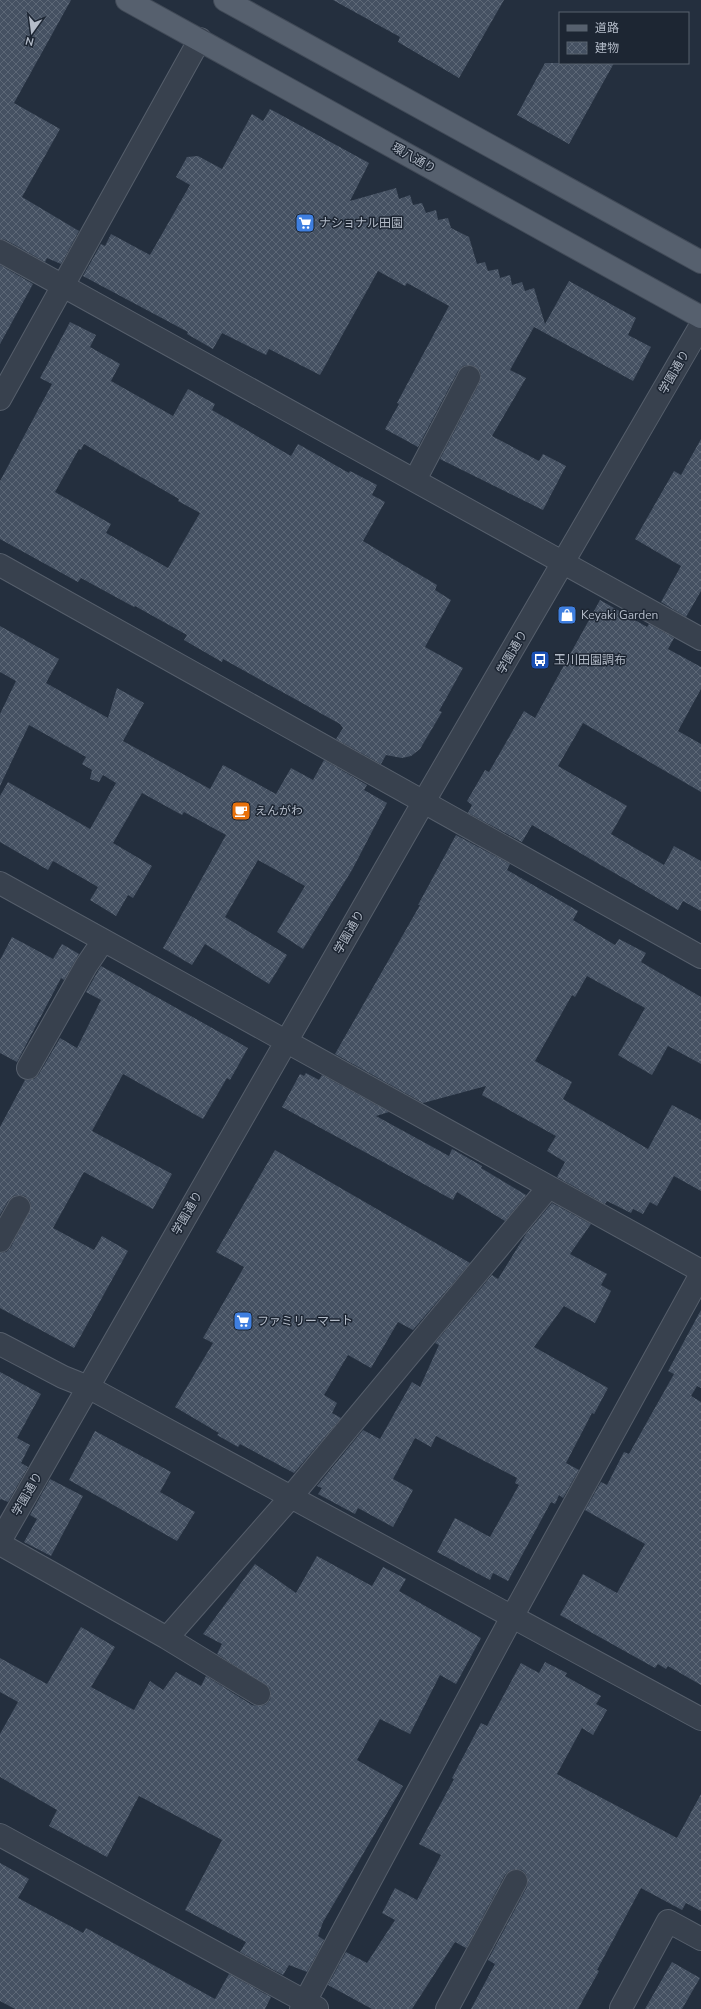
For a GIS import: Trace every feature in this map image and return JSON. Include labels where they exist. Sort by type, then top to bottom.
[{"type":"main road","name":"環八通り","points":[[127,0],[701,317]]},
{"type":"main road","points":[[225,0],[701,262]]},
{"type":"street","points":[[0,399],[200,40]]},
{"type":"street","points":[[0,251],[565,562],[701,639]]},
{"type":"street","name":"学園通り","points":[[0,1543],[88,1386],[286,1041],[701,325]]},
{"type":"street","points":[[415,480],[468,376]]},
{"type":"street","points":[[0,565],[423,803],[701,957]]},
{"type":"street","points":[[0,883],[701,1273],[512,1617],[308,2007],[0,1835]]},
{"type":"street","points":[[28,1068],[86,966],[103,941]]},
{"type":"street","points":[[166,1638],[290,1498],[548,1188]]},
{"type":"street","points":[[0,1241],[19,1207]]},
{"type":"street","points":[[0,1344],[63,1377],[88,1386],[290,1498],[701,1720]]},
{"type":"street","points":[[0,1543],[166,1638],[259,1694]]},
{"type":"street","points":[[447,2009],[516,1881]]},
{"type":"street","points":[[622,2008],[668,1921],[701,1940]]},
{"type":"building","points":[[0,0],[71,0],[14,103],[60,129],[22,197],[79,231],[61,264],[47,258],[45,262],[6,240],[0,239]]},
{"type":"building","points":[[333,0],[504,0],[459,78],[398,42],[400,37]]},
{"type":"building","points":[[545,63],[613,64],[569,144],[517,115]]},
{"type":"building","points":[[270,109],[369,163],[350,201],[396,188],[399,199],[410,195],[413,205],[422,203],[426,213],[436,210],[438,220],[448,218],[451,228],[469,237],[477,264],[485,262],[488,271],[498,269],[500,278],[510,275],[512,285],[522,282],[525,291],[534,288],[545,324],[569,281],[636,318],[628,335],[651,347],[633,381],[534,327],[510,370],[526,378],[492,436],[539,461],[543,454],[566,466],[543,510],[440,459],[480,382],[480,371],[474,366],[463,366],[458,371],[418,447],[385,429],[399,404],[397,403],[449,306],[407,283],[405,286],[378,271],[320,375],[269,349],[266,355],[222,333],[213,349],[187,334],[188,332],[83,276],[101,244],[105,246],[111,234],[150,255],[190,185],[176,177],[187,157],[198,156],[222,169],[252,114],[263,121]]},
{"type":"building","points":[[0,265],[33,284],[0,344]]},
{"type":"building","points":[[70,322],[96,335],[90,347],[120,364],[111,381],[173,416],[188,389],[215,404],[212,410],[291,456],[298,444],[349,473],[350,471],[377,485],[372,495],[385,502],[363,541],[437,585],[435,590],[451,600],[425,647],[463,668],[439,711],[442,712],[420,749],[411,756],[402,758],[386,755],[381,764],[336,739],[343,728],[340,724],[223,659],[222,662],[184,640],[187,635],[135,606],[134,607],[81,578],[78,582],[0,539],[0,481],[52,384],[40,378]],"holes":[[[84,444],[179,499],[178,501],[200,513],[168,568],[106,533],[111,524],[55,492],[79,449],[81,450]]]},
{"type":"building","points":[[701,439],[701,591],[686,617],[661,602],[681,566],[635,539],[674,471],[681,475]]},
{"type":"building","points":[[600,600],[647,627],[649,624],[674,638],[668,649],[701,667],[701,689],[678,731],[701,744],[701,792],[583,723],[558,766],[627,806],[611,834],[664,865],[674,846],[701,861],[701,911],[683,901],[678,910],[532,825],[522,842],[468,813],[472,805],[467,801],[485,770],[489,772],[524,711],[535,718]]},
{"type":"building","points":[[0,626],[59,659],[46,683],[108,718],[117,688],[144,703],[123,741],[210,789],[223,765],[276,794],[291,768],[313,780],[324,760],[367,785],[364,790],[387,803],[352,870],[303,949],[277,932],[305,886],[258,860],[225,917],[287,955],[269,984],[205,944],[192,965],[163,948],[226,835],[184,812],[182,815],[142,793],[113,843],[152,866],[133,898],[128,895],[116,916],[90,900],[98,887],[53,861],[48,870],[0,842],[0,796],[8,782],[90,829],[116,783],[103,775],[99,782],[90,779],[92,770],[82,764],[86,757],[29,725],[0,786],[0,714],[16,681],[0,672]]},
{"type":"building","points":[[456,835],[510,864],[507,870],[578,911],[573,920],[615,945],[619,939],[646,953],[641,962],[701,997],[701,1064],[668,1046],[652,1075],[618,1055],[645,1008],[587,976],[575,997],[572,995],[535,1061],[572,1082],[563,1099],[648,1149],[672,1105],[701,1120],[701,1191],[674,1176],[657,1206],[650,1202],[643,1214],[633,1209],[631,1213],[607,1201],[605,1204],[557,1177],[565,1162],[547,1151],[556,1136],[482,1095],[486,1086],[423,1103],[335,1054],[420,905],[418,905]]},
{"type":"building","points":[[12,937],[53,959],[62,944],[79,954],[64,980],[61,978],[17,1062],[0,1053],[0,960]]},
{"type":"building","points":[[101,966],[248,1048],[230,1080],[227,1078],[203,1119],[123,1074],[92,1131],[172,1174],[153,1209],[84,1172],[53,1228],[94,1250],[102,1236],[128,1251],[74,1348],[0,1308],[0,1253],[6,1252],[11,1247],[31,1207],[30,1201],[25,1196],[13,1196],[8,1201],[0,1215],[0,1127],[25,1080],[34,1079],[39,1074],[60,1038],[77,1048],[101,1000],[86,992]]},
{"type":"building","points":[[306,1073],[319,1080],[322,1075],[389,1112],[376,1116],[449,1156],[452,1149],[482,1166],[481,1168],[526,1195],[505,1221],[457,1192],[453,1200],[282,1107],[300,1074],[304,1076]]},
{"type":"building","points":[[275,1150],[470,1263],[413,1330],[398,1322],[371,1368],[348,1355],[324,1395],[337,1403],[332,1413],[341,1418],[294,1473],[240,1444],[238,1447],[217,1435],[219,1433],[175,1407],[213,1343],[203,1338],[244,1267],[216,1252]]},
{"type":"building","points":[[552,1203],[591,1224],[570,1254],[607,1274],[601,1285],[611,1291],[595,1323],[564,1306],[534,1347],[608,1388],[594,1414],[592,1413],[566,1463],[579,1470],[563,1498],[559,1495],[555,1504],[551,1502],[508,1581],[493,1573],[490,1580],[437,1552],[455,1518],[490,1537],[519,1485],[515,1483],[517,1478],[436,1436],[431,1447],[415,1438],[393,1479],[413,1490],[393,1527],[358,1508],[355,1514],[318,1494],[322,1488],[317,1486],[363,1430],[380,1439],[412,1382],[420,1387],[439,1345],[435,1343],[492,1275],[498,1279],[526,1234]]},
{"type":"building","points":[[701,1310],[701,1388],[697,1386],[691,1396],[701,1402],[701,1685],[668,1666],[666,1669],[658,1664],[655,1668],[560,1615],[583,1574],[617,1593],[645,1544],[585,1510],[601,1482],[607,1485],[624,1452],[629,1454],[674,1374],[668,1371]]},
{"type":"building","points":[[0,1372],[41,1394],[17,1438],[30,1445],[21,1463],[28,1467],[8,1502],[1,1499],[0,1500]]},
{"type":"building","points":[[95,1431],[171,1472],[160,1492],[195,1512],[177,1541],[69,1480]]},
{"type":"building","points":[[50,1479],[83,1496],[51,1556],[24,1542],[37,1519],[30,1515]]},
{"type":"building","points":[[317,1556],[372,1586],[383,1567],[406,1579],[399,1591],[481,1638],[456,1684],[440,1675],[410,1734],[380,1719],[357,1760],[403,1786],[323,1922],[318,1936],[324,1940],[307,1972],[289,1965],[283,1975],[240,1952],[246,1942],[185,1910],[222,1840],[139,1796],[107,1857],[49,1826],[57,1810],[0,1777],[0,1734],[18,1702],[0,1692],[0,1658],[47,1684],[81,1627],[115,1647],[91,1687],[134,1710],[150,1681],[163,1690],[176,1672],[201,1686],[206,1676],[252,1705],[265,1705],[270,1700],[270,1688],[217,1654],[222,1644],[203,1634],[255,1564],[296,1593]]},
{"type":"building","points":[[545,1662],[567,1673],[565,1676],[601,1696],[596,1704],[607,1710],[593,1735],[582,1728],[557,1774],[677,1838],[701,1794],[701,1911],[686,1903],[682,1910],[641,1888],[578,2009],[471,2009],[495,1964],[488,1960],[527,1887],[528,1880],[526,1874],[522,1870],[515,1869],[509,1871],[505,1875],[466,1948],[455,1942],[412,2009],[372,2009],[328,1985],[346,1952],[367,1963],[395,1920],[382,1913],[395,1888],[417,1900],[441,1855],[419,1844],[454,1779],[452,1778],[481,1723],[487,1726],[521,1663],[539,1673]]},
{"type":"building","points":[[0,1863],[29,1879],[18,1898],[83,1933],[86,1928],[215,1999],[229,1974],[271,1997],[265,2009],[15,2009],[0,2001]]},
{"type":"building","points":[[672,1962],[700,1978],[682,2009],[645,2009]]},
{"type":"place","name":"ナショナル田園","points":[[305,223]]},
{"type":"place","name":"Keyaki Garden","points":[[567,615]]},
{"type":"place","name":"玉川田園調布","points":[[540,660]]},
{"type":"place","name":"えんがわ","points":[[241,811]]},
{"type":"place","name":"ファミリーマート","points":[[243,1321]]}]
